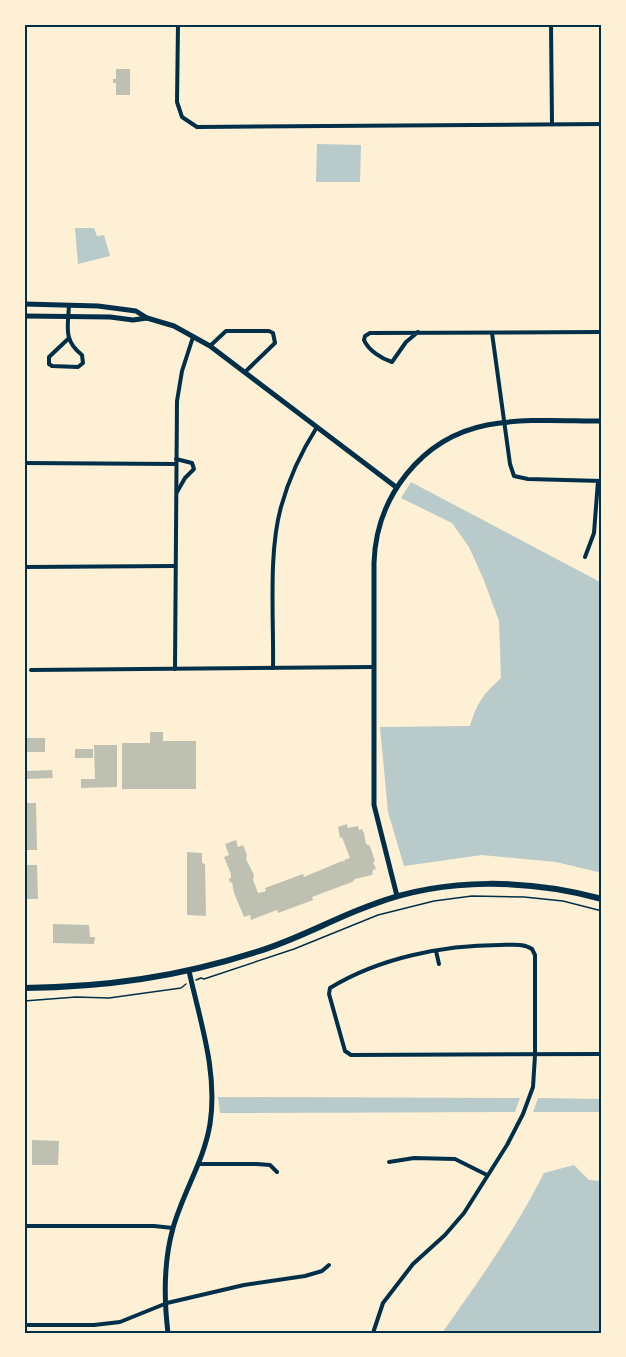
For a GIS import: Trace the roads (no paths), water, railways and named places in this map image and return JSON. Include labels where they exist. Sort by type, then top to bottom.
[{"type":"main road","points":[[24,990],[124,983],[189,970],[270,948],[397,896],[443,887],[496,885],[543,887],[602,899]]},
{"type":"street","points":[[178,24],[177,102],[182,117],[197,127],[602,124]]},
{"type":"street","points":[[551,24],[552,124]]},
{"type":"street","points":[[24,304],[69,305],[136,311],[147,318],[174,326],[210,346],[396,487]]},
{"type":"street","points":[[68,339],[49,357],[49,364],[78,368],[83,363],[82,355],[74,349],[68,339],[69,305]]},
{"type":"street","points":[[24,316],[133,320],[147,318]]},
{"type":"street","points":[[210,346],[226,332],[273,333],[275,343],[245,372]]},
{"type":"street","points":[[418,332],[406,342],[392,362],[370,348],[364,339],[370,333],[418,332],[602,332]]},
{"type":"street","points":[[492,333],[511,470],[514,476],[528,479],[600,481],[594,533],[585,557]]},
{"type":"street","points":[[175,669],[176,461],[179,385],[194,336]]},
{"type":"street","points":[[397,896],[374,805],[374,549],[383,513],[396,487],[412,466],[452,437],[487,425],[505,423],[602,421]]},
{"type":"street","points":[[273,668],[274,565],[280,508],[291,474],[317,427]]},
{"type":"street","points":[[24,463],[176,461],[192,463],[194,470],[185,478],[176,494]]},
{"type":"street","points":[[25,567],[176,566]]},
{"type":"street","points":[[31,670],[373,667]]},
{"type":"street","points":[[373,1333],[383,1303],[413,1263],[445,1235],[464,1213],[507,1145],[523,1114],[533,1087],[535,1055],[534,955],[532,949],[521,945],[478,945],[436,951],[388,962],[330,988],[329,994],[345,1051],[351,1055],[535,1055],[602,1054]]},
{"type":"street","points":[[436,951],[439,964]]},
{"type":"street","points":[[168,1333],[166,1303],[168,1262],[173,1228],[199,1164],[210,1121],[211,1079],[206,1042],[189,970]]},
{"type":"street","points":[[389,1162],[414,1158],[454,1159],[487,1175]]},
{"type":"street","points":[[199,1164],[270,1165],[277,1172]]},
{"type":"street","points":[[27,1226],[173,1228]]},
{"type":"street","points":[[28,1325],[111,1324],[166,1303],[244,1284],[305,1276],[322,1271],[329,1264]]}]
